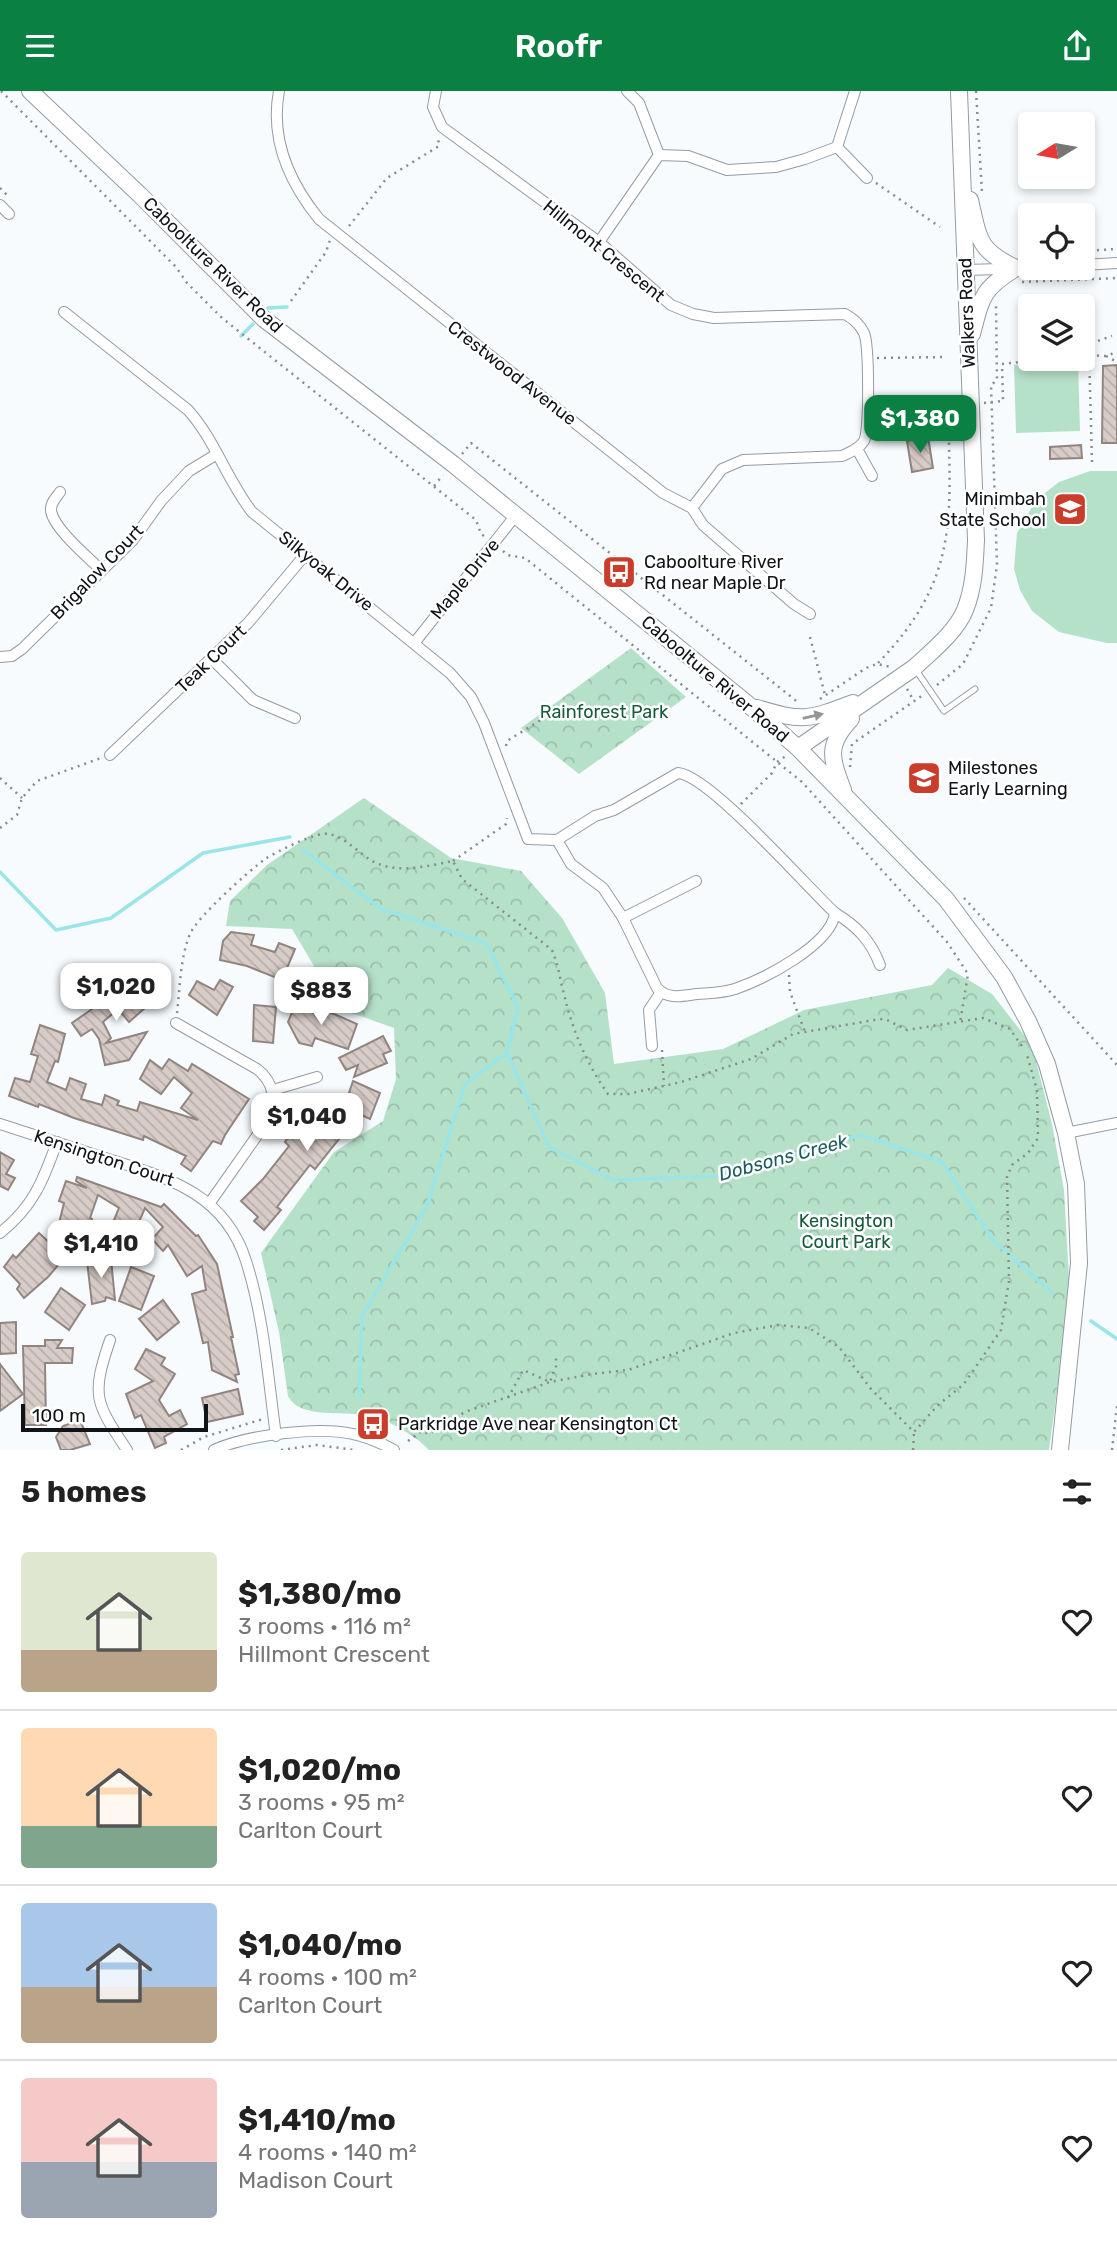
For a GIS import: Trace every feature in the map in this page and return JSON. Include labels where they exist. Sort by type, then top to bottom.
[{"type":"main road","name":"Caboolture River Road","points":[[30,91],[140,195],[264,319],[516,515],[750,706],[798,748],[946,899],[1004,977],[1028,1021],[1047,1064],[1066,1133],[1076,1184],[1079,1263],[1060,1450]]},
{"type":"main road","name":"Walkers Road","points":[[798,748],[915,667],[945,638],[965,612],[974,575],[976,540],[959,91]]},
{"type":"main road","points":[[962,167],[982,245],[995,258],[1018,270]]},
{"type":"main road","points":[[968,350],[985,294],[996,281],[1018,274]]},
{"type":"main road","points":[[750,706],[786,717],[808,719],[875,694]]},
{"type":"main road","points":[[846,797],[833,757],[832,745],[838,733],[875,694]]},
{"type":"street","name":"Crestwood Avenue","points":[[279,91],[276,125],[281,151],[300,196],[319,219],[663,493],[692,509],[703,525],[794,604],[810,614]]},
{"type":"street","points":[[436,91],[433,107],[442,127]]},
{"type":"street","points":[[627,91],[639,103],[659,155]]},
{"type":"street","points":[[837,147],[855,91]]},
{"type":"street","name":"Hillmont Crescent","points":[[442,127],[599,242],[671,305],[693,314],[714,318],[845,314],[857,321],[865,335],[868,429],[864,441],[857,449]]},
{"type":"street","points":[[659,155],[688,156],[727,170],[776,167],[837,147]]},
{"type":"street","points":[[837,147],[867,178]]},
{"type":"street","points":[[599,242],[659,155]]},
{"type":"street","points":[[5,201],[9,213]]},
{"type":"street","points":[[1095,264],[1117,263]]},
{"type":"street","points":[[965,270],[1018,273]]},
{"type":"street","name":"Silkyoak Drive","points":[[64,312],[188,409],[203,426],[238,494],[252,512],[450,673],[471,697],[484,723],[528,839],[557,840]]},
{"type":"street","points":[[692,509],[722,469],[743,460],[842,456],[857,449],[872,476]]},
{"type":"street","name":"Brigalow Court","points":[[2,657],[12,656],[22,649],[133,540],[161,501],[189,471],[217,454]]},
{"type":"street","points":[[60,492],[52,502],[51,512],[57,525],[101,571]]},
{"type":"street","name":"Maple Drive","points":[[415,642],[516,515]]},
{"type":"street","name":"Teak Court","points":[[110,755],[248,623],[304,555]]},
{"type":"street","points":[[212,659],[253,700],[295,717]]},
{"type":"street","points":[[835,913],[834,923],[799,958],[788,965],[733,990],[672,997],[657,988],[622,918],[596,880],[571,864],[557,840],[595,816],[614,810],[678,773],[685,773],[733,812],[835,913],[865,936],[875,950],[880,965]]},
{"type":"street","points":[[622,918],[696,881]]},
{"type":"street","points":[[652,1045],[649,1010],[661,992]]},
{"type":"street","points":[[176,1023],[257,1069],[264,1074],[273,1090],[273,1111],[268,1120],[209,1205]]},
{"type":"street","points":[[273,1090],[317,1077]]},
{"type":"street","points":[[1066,1133],[1117,1123]]},
{"type":"street","name":"Kensington Court","points":[[0,1124],[170,1178],[196,1193],[209,1205],[231,1230],[246,1261],[262,1338],[276,1436]]},
{"type":"street","points":[[0,1233],[16,1221],[30,1203],[43,1182],[57,1142]]},
{"type":"street","points":[[110,1340],[96,1386],[104,1416],[127,1450]]},
{"type":"street","points":[[214,1450],[247,1440],[328,1431],[352,1433],[394,1450]]},
{"type":"lane","points":[[915,667],[944,711],[975,689]]},
{"type":"path","points":[[1,91],[222,317],[476,520],[484,536]]},
{"type":"path","points":[[976,91],[984,201]]},
{"type":"path","points":[[349,226],[387,178],[439,146],[437,140],[442,127]]},
{"type":"path","points":[[867,178],[940,227]]},
{"type":"path","points":[[0,188],[5,201]]},
{"type":"path","points":[[291,301],[326,252],[330,240]]},
{"type":"path","points":[[1095,250],[1117,249]]},
{"type":"path","points":[[1010,252],[1018,252]]},
{"type":"path","points":[[1095,277],[1117,278]]},
{"type":"path","points":[[819,700],[866,668],[877,664],[912,625],[932,589],[943,557],[950,518],[948,405],[1003,401],[996,293]]},
{"type":"path","points":[[1095,342],[1112,336]]},
{"type":"path","points":[[1095,356],[1117,352]]},
{"type":"path","points":[[1106,356],[1117,362]]},
{"type":"path","points":[[867,358],[946,357]]},
{"type":"path","points":[[1000,364],[1018,362]]},
{"type":"path","points":[[848,777],[852,744],[963,664],[991,608],[997,565],[991,384],[997,380],[1000,364]]},
{"type":"path","points":[[1089,371],[1092,462]]},
{"type":"path","points":[[462,454],[471,443],[804,706]]},
{"type":"path","points":[[434,486],[443,475]]},
{"type":"path","points":[[503,551],[507,555],[525,558],[802,782],[947,942],[968,974],[960,1023]]},
{"type":"path","points":[[810,638],[825,695]]},
{"type":"path","points":[[877,664],[892,667],[914,701]]},
{"type":"path","points":[[506,748],[507,741],[544,718]]},
{"type":"path","points":[[733,812],[772,772],[777,762],[798,748]]},
{"type":"path","points":[[0,828],[17,815],[22,798],[37,781],[110,755]]},
{"type":"path","points":[[0,778],[22,798]]},
{"type":"path","points":[[176,1023],[185,950],[191,932],[203,915],[266,859],[312,837],[327,833],[344,841],[374,862],[394,868],[427,866],[453,861],[506,824],[508,813]]},
{"type":"path","points":[[453,861],[462,879],[552,950],[583,1048],[596,1077],[608,1094],[628,1094],[681,1082],[751,1059],[793,1034],[880,1019],[906,1030],[983,1018],[1010,1029],[1025,1051],[1037,1090],[1038,1138],[1028,1153],[1012,1165],[1007,1177],[1009,1281],[1001,1330],[964,1384],[937,1406],[914,1432],[913,1450]]},
{"type":"path","points":[[958,891],[1117,1065]]},
{"type":"path","points":[[788,965],[790,992],[805,1032]]},
{"type":"path","points":[[408,1441],[422,1431],[429,1434],[465,1412],[550,1383],[628,1370],[734,1333],[778,1325],[810,1328],[839,1347],[871,1389],[914,1432]]},
{"type":"path","points":[[550,1383],[556,1366],[556,1356]]},
{"type":"path","points":[[508,1398],[523,1370],[550,1383]]},
{"type":"path","points":[[1112,1450],[1117,1406]]},
{"type":"path","points":[[181,1450],[204,1437],[273,1417]]},
{"type":"path","points":[[281,1450],[317,1445],[355,1450]]},
{"type":"green space","points":[[1014,365],[1018,365],[1018,371],[1078,371],[1080,431],[1016,433]]},
{"type":"green space","points":[[1090,471],[1117,471],[1117,643],[1059,632],[1032,611],[1020,590],[1014,569],[1017,533],[1036,500],[1059,482]]},
{"type":"green space","name":"Rainforest Park","points":[[631,648],[686,697],[579,774],[521,728]]},
{"type":"green space","name":"Kensington Court Park","points":[[364,798],[451,858],[521,871],[562,918],[605,993],[614,1064],[723,1049],[804,1010],[932,985],[948,968],[992,994],[1032,1045],[1052,1124],[1064,1190],[1070,1296],[1049,1450],[429,1450],[405,1431],[378,1418],[315,1412],[294,1404],[288,1396],[279,1332],[261,1253],[334,1152],[383,1121],[396,1079],[394,1028],[284,989],[314,966],[292,929],[226,926],[230,901],[267,865]]},
{"type":"building","points":[[1117,365],[1117,443],[1102,443],[1103,366]]},
{"type":"building","points":[[928,437],[933,468],[912,472],[907,441]]},
{"type":"building","points":[[1081,445],[1082,458],[1050,459],[1050,447]]},
{"type":"building","points":[[231,932],[254,935],[251,945],[275,952],[279,943],[295,949],[282,980],[247,966],[220,960],[223,941]]},
{"type":"building","points":[[220,980],[233,987],[217,1015],[189,995],[197,981],[214,990]]},
{"type":"building","points":[[140,983],[154,1000],[129,1022],[118,1009],[103,1022],[111,1038],[106,1043],[147,1032],[129,1060],[105,1065],[99,1039],[92,1029],[81,1036],[72,1023],[102,1002],[105,1006],[126,984],[133,990]]},
{"type":"building","points":[[296,1003],[325,1010],[357,1024],[348,1049],[315,1038],[312,1046],[299,1043],[288,1022]]},
{"type":"building","points":[[254,1005],[276,1007],[273,1043],[253,1041]]},
{"type":"building","points":[[40,1025],[65,1034],[58,1062],[55,1061],[47,1082],[66,1090],[70,1078],[86,1084],[81,1099],[102,1105],[105,1095],[119,1101],[117,1105],[137,1111],[140,1102],[198,1120],[181,1108],[192,1093],[174,1077],[161,1094],[140,1079],[150,1060],[162,1069],[169,1059],[188,1071],[192,1064],[249,1099],[221,1144],[213,1141],[191,1171],[181,1164],[186,1156],[144,1136],[143,1140],[9,1096],[15,1078],[30,1082],[38,1056],[31,1054]]},
{"type":"building","points":[[383,1036],[391,1051],[383,1054],[387,1063],[354,1077],[358,1065],[346,1070],[339,1058]]},
{"type":"building","points":[[353,1081],[380,1093],[370,1119],[359,1114],[315,1169],[310,1165],[277,1207],[281,1210],[264,1230],[254,1221],[258,1217],[241,1201],[263,1179],[289,1146],[285,1142],[298,1125],[305,1131],[325,1107],[340,1119]]},
{"type":"building","points":[[0,1152],[14,1160],[6,1174],[15,1178],[8,1190],[0,1186]]},
{"type":"building","points":[[77,1177],[161,1207],[164,1204],[198,1235],[217,1264],[233,1337],[239,1374],[235,1375],[237,1382],[212,1370],[208,1342],[203,1343],[192,1294],[206,1290],[202,1266],[187,1276],[168,1245],[163,1251],[152,1239],[163,1227],[145,1208],[136,1229],[114,1220],[119,1208],[98,1195],[90,1218],[90,1227],[77,1242],[56,1235],[64,1203],[59,1201],[66,1181],[87,1188],[76,1181]]},
{"type":"building","points":[[39,1233],[65,1257],[48,1277],[24,1298],[17,1289],[20,1284],[4,1267],[13,1255],[16,1258]]},
{"type":"building","points":[[111,1259],[115,1300],[106,1297],[105,1301],[92,1304],[87,1261]]},
{"type":"building","points":[[131,1267],[154,1276],[141,1310],[119,1301]]},
{"type":"building","points":[[61,1288],[85,1305],[69,1330],[45,1312]]},
{"type":"building","points":[[163,1300],[179,1322],[157,1340],[139,1319]]},
{"type":"building","points":[[16,1322],[16,1353],[0,1354],[0,1323]]},
{"type":"building","points":[[45,1340],[62,1340],[57,1348],[73,1348],[72,1363],[45,1363],[46,1425],[25,1425],[23,1346],[45,1346]]},
{"type":"building","points":[[146,1349],[165,1358],[161,1365],[175,1374],[159,1400],[169,1416],[180,1410],[187,1424],[164,1437],[166,1443],[155,1448],[141,1415],[135,1418],[126,1394],[153,1381],[135,1369]]},
{"type":"building","points":[[0,1364],[23,1394],[0,1411]]},
{"type":"building","points":[[238,1389],[243,1414],[207,1422],[202,1398]]},
{"type":"building","points":[[80,1420],[90,1444],[61,1450],[56,1437],[63,1426]]},
{"type":"waterway","points":[[268,308],[287,307]]},
{"type":"waterway","points":[[241,336],[253,324]]},
{"type":"waterway","name":"Dobsons Creek","points":[[0,872],[56,930],[111,918],[203,853],[290,837]]},
{"type":"waterway","name":"Dobsons Creek","points":[[303,850],[381,909],[486,943],[518,1007],[507,1053],[549,1147],[613,1180],[719,1176],[861,1135],[942,1162],[992,1239],[1051,1292]]},
{"type":"waterway","points":[[359,1398],[362,1316],[427,1206],[465,1084],[507,1053]]},
{"type":"waterway","name":"Dobsons Creek","points":[[1091,1321],[1117,1339]]},
{"type":"place","name":"Minimbah State School","points":[[1070,509]]},
{"type":"place","name":"Caboolture River Rd near Maple Dr","points":[[619,572]]},
{"type":"place","name":"Milestones Early Learning","points":[[924,778]]},
{"type":"place","name":"Parkridge Ave near Kensington Ct","points":[[373,1424]]}]
